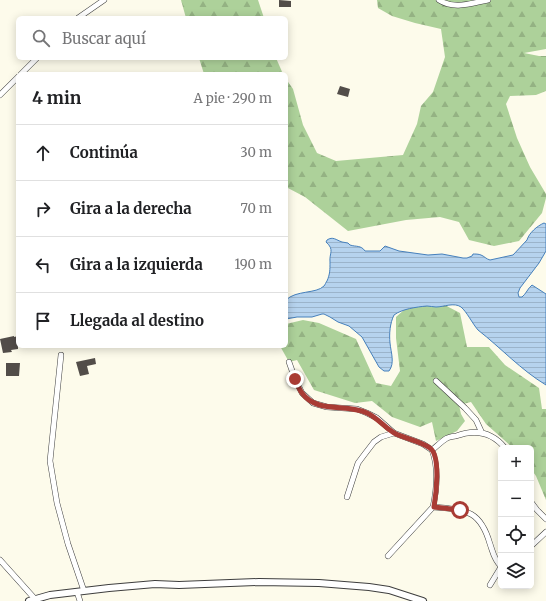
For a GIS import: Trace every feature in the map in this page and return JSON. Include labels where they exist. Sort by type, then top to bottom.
[{"type":"street","points":[[81,16],[104,0]]},
{"type":"street","points":[[439,0],[444,3],[454,5],[467,5],[488,0]]},
{"type":"street","points":[[23,72],[35,60]]},
{"type":"street","points":[[0,95],[16,79]]},
{"type":"street","points":[[61,355],[50,461],[58,503],[80,592],[80,601]]},
{"type":"street","points":[[289,362],[302,393],[313,404],[327,407],[356,409],[367,413],[377,418],[394,433],[423,444],[432,450],[435,458],[437,475],[434,507],[388,556]]},
{"type":"street","points":[[436,381],[476,420],[482,433]]},
{"type":"street","points":[[432,450],[447,438],[472,432],[482,433],[495,438],[502,445]]},
{"type":"street","points":[[346,497],[358,463],[364,455],[374,442],[381,437],[394,433]]},
{"type":"street","points":[[534,506],[546,519]]},
{"type":"street","points":[[434,507],[460,510],[468,512],[475,517],[487,533],[494,557],[498,563]]},
{"type":"street","points":[[534,543],[546,532]]},
{"type":"street","points":[[0,560],[32,600],[50,595],[155,584],[179,586],[259,582],[369,587],[389,590],[423,601]]},
{"type":"street","points":[[490,585],[498,571]]},
{"type":"green space","points":[[181,0],[258,0],[263,16],[185,16]]},
{"type":"green space","points":[[377,0],[546,0],[546,49],[524,53],[546,56],[546,91],[536,95],[510,96],[506,104],[517,138],[530,167],[546,194],[542,213],[519,241],[494,246],[469,240],[459,222],[440,217],[406,220],[348,231],[305,197],[288,188],[288,82],[293,89],[303,125],[317,153],[336,161],[403,155],[417,124],[421,106],[433,92],[445,57],[441,29],[392,16],[378,8]]},
{"type":"green space","points":[[200,60],[277,60],[282,72],[203,72]]},
{"type":"green space","points":[[413,302],[439,302],[460,313],[467,347],[489,347],[505,365],[539,388],[542,409],[546,409],[546,500],[534,473],[534,445],[510,445],[486,424],[471,402],[459,405],[461,414],[465,421],[457,431],[436,441],[432,422],[420,427],[392,417],[372,401],[355,403],[314,390],[297,360],[289,362],[281,348],[288,348],[288,324],[303,320],[319,323],[356,339],[376,383],[391,386],[400,371],[396,338],[396,317]]},
{"type":"water","points":[[544,223],[546,224],[546,251],[518,293],[519,297],[522,297],[532,285],[546,294],[546,385],[520,366],[478,330],[461,307],[455,305],[418,307],[405,310],[394,315],[390,332],[392,365],[389,371],[384,371],[379,367],[362,337],[349,326],[324,314],[312,317],[288,319],[288,298],[295,295],[316,290],[324,286],[327,281],[330,272],[331,249],[326,242],[331,238],[360,247],[365,251],[380,251],[385,246],[399,251],[428,255],[442,254],[467,258],[473,254],[478,254],[490,260],[513,255],[539,226]]},
{"type":"building","points":[[279,0],[291,1],[291,7],[279,7]]},
{"type":"building","points":[[340,86],[350,89],[348,97],[337,94]]},
{"type":"building","points":[[16,336],[16,348],[18,349],[11,350],[12,352],[3,353],[0,339]]},
{"type":"building","points":[[95,358],[96,364],[87,366],[89,374],[80,376],[76,362]]},
{"type":"building","points":[[6,363],[20,363],[19,376],[6,376]]},
{"type":"route","points":[[295,379],[302,393],[313,404],[327,407],[356,409],[367,413],[377,418],[394,433],[423,444],[432,450],[435,458],[437,475],[434,507],[460,510]]}]
